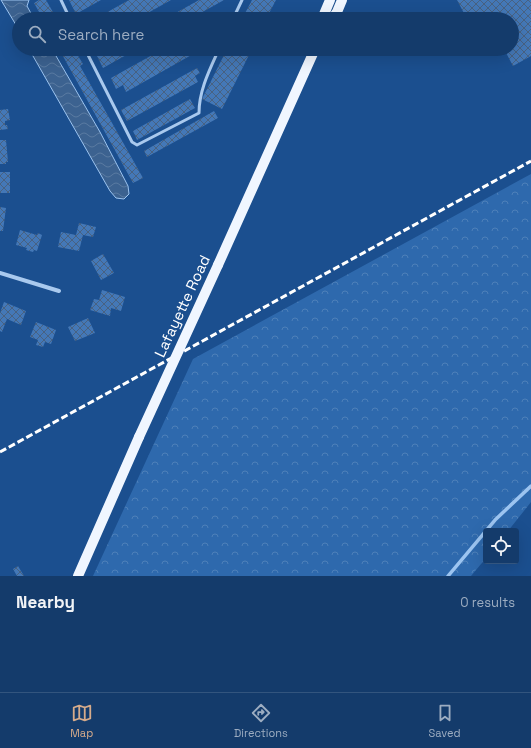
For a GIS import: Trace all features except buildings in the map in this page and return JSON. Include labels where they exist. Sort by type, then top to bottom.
[{"type":"main road","points":[[325,12],[330,0]]},
{"type":"main road","points":[[337,12],[342,0]]},
{"type":"main road","name":"Lafayette Road","points":[[78,576],[139,437],[313,56]]},
{"type":"street","points":[[0,273],[59,291]]},
{"type":"lane","points":[[61,0],[67,12]]},
{"type":"lane","points":[[236,12],[242,0]]},
{"type":"lane","points":[[89,56],[132,142],[137,145],[199,113],[199,103],[206,79],[217,56]]},
{"type":"green space","points":[[531,174],[531,502],[510,528],[483,528],[483,562],[471,576],[93,576],[193,359]]},
{"type":"water","points":[[1,0],[29,0],[27,6],[30,12],[12,12],[12,18]]},
{"type":"water","points":[[33,56],[56,56],[100,132],[128,186],[129,194],[124,199],[116,198],[110,191]]},
{"type":"waterway","points":[[448,576],[495,520],[531,486]]},
{"type":"railway","points":[[0,452],[531,161]]}]
